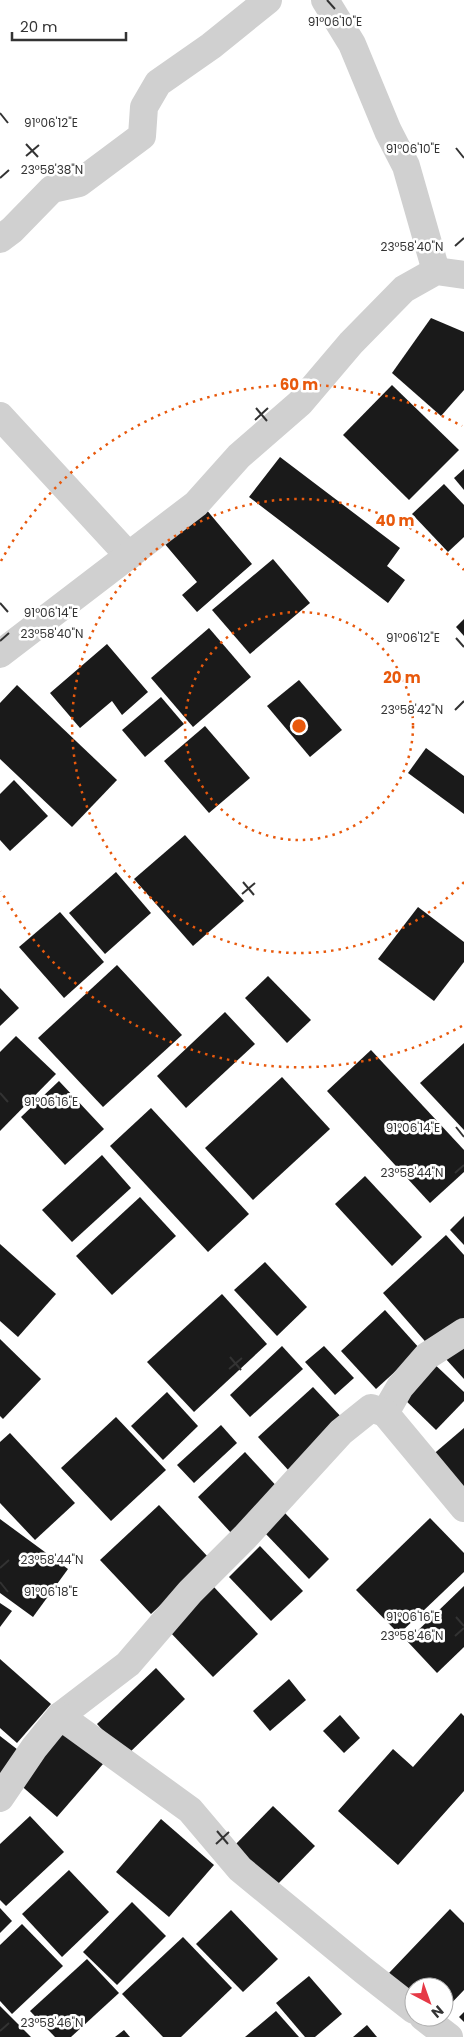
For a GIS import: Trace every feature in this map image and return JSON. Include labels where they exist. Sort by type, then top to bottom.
[{"type":"street","points":[[0,239],[12,230],[52,189],[79,183],[142,136],[144,106],[158,83],[211,46],[268,0]]},
{"type":"street","points":[[325,0],[352,44],[388,131],[406,166],[436,271]]},
{"type":"street","points":[[0,654],[196,504],[239,456],[300,403],[351,343],[404,289],[436,271],[464,275]]},
{"type":"street","points":[[0,416],[129,556]]},
{"type":"street","points":[[385,1413],[400,1387],[427,1356],[464,1332]]},
{"type":"street","points":[[0,1798],[34,1748],[60,1716],[128,1664],[190,1592],[245,1537],[341,1432],[371,1408],[385,1413],[464,1508]]},
{"type":"street","points":[[60,1716],[190,1810],[240,1869],[404,2002]]},
{"type":"street","points":[[436,2027],[449,2037]]},
{"type":"building","points":[[431,318],[464,332],[464,390],[441,416],[392,373]]},
{"type":"building","points":[[392,385],[459,450],[409,500],[343,435]]},
{"type":"building","points":[[280,457],[400,548],[387,566],[405,580],[388,603],[249,497]]},
{"type":"building","points":[[464,469],[464,490],[454,478]]},
{"type":"building","points":[[444,484],[464,505],[464,537],[448,552],[412,514]]},
{"type":"building","points":[[205,508],[252,564],[197,612],[182,595],[197,582],[164,543]]},
{"type":"building","points":[[273,559],[310,603],[250,654],[212,610]]},
{"type":"building","points":[[464,619],[464,636],[456,627]]},
{"type":"building","points":[[209,628],[251,677],[193,727],[151,678]]},
{"type":"building","points":[[107,644],[148,692],[122,715],[112,701],[80,728],[50,693]]},
{"type":"building","points":[[299,680],[342,730],[310,757],[267,706]]},
{"type":"building","points":[[17,685],[117,780],[72,827],[0,759],[0,703]]},
{"type":"building","points":[[161,697],[184,724],[145,757],[122,730]]},
{"type":"building","points":[[205,726],[250,778],[209,813],[164,761]]},
{"type":"building","points":[[426,748],[464,776],[464,814],[408,773]]},
{"type":"building","points":[[14,780],[48,816],[10,851],[0,840],[0,794]]},
{"type":"building","points":[[185,835],[244,901],[193,946],[134,879]]},
{"type":"building","points":[[116,872],[151,913],[105,954],[69,913]]},
{"type":"building","points":[[418,907],[464,942],[464,962],[434,1001],[378,959]]},
{"type":"building","points":[[60,912],[104,962],[64,998],[19,947]]},
{"type":"building","points":[[117,965],[182,1035],[103,1107],[38,1038]]},
{"type":"building","points":[[268,976],[311,1020],[287,1043],[245,998]]},
{"type":"building","points":[[0,988],[19,1008],[0,1026]]},
{"type":"building","points":[[225,1012],[255,1044],[186,1108],[157,1076]]},
{"type":"building","points":[[16,1036],[56,1074],[0,1131],[0,1052]]},
{"type":"building","points":[[464,1043],[464,1130],[420,1083]]},
{"type":"building","points":[[371,1050],[464,1150],[464,1172],[430,1203],[327,1091]]},
{"type":"building","points":[[282,1077],[330,1129],[253,1200],[205,1148]]},
{"type":"building","points":[[59,1081],[104,1129],[65,1165],[21,1117]]},
{"type":"building","points":[[151,1108],[249,1214],[208,1252],[110,1146]]},
{"type":"building","points":[[102,1155],[131,1188],[72,1242],[42,1210]]},
{"type":"building","points":[[365,1176],[422,1237],[392,1266],[335,1204]]},
{"type":"building","points":[[140,1197],[176,1236],[112,1295],[76,1256]]},
{"type":"building","points":[[464,1216],[464,1245],[450,1230]]},
{"type":"building","points":[[446,1235],[464,1255],[464,1322],[430,1347],[383,1293]]},
{"type":"building","points":[[0,1244],[56,1294],[18,1337],[0,1321]]},
{"type":"building","points":[[265,1262],[307,1307],[277,1336],[234,1290]]},
{"type":"building","points":[[222,1294],[267,1344],[194,1412],[147,1362]]},
{"type":"building","points":[[385,1310],[420,1349],[376,1389],[341,1351]]},
{"type":"building","points":[[0,1339],[41,1379],[3,1419],[0,1416]]},
{"type":"building","points":[[464,1342],[464,1379],[445,1358]]},
{"type":"building","points":[[282,1346],[303,1369],[250,1417],[230,1395]]},
{"type":"building","points":[[324,1346],[354,1378],[335,1395],[305,1362]]},
{"type":"building","points":[[430,1360],[464,1392],[464,1401],[436,1430],[398,1393]]},
{"type":"building","points":[[313,1387],[345,1421],[290,1472],[258,1437]]},
{"type":"building","points":[[167,1392],[198,1426],[163,1460],[131,1426]]},
{"type":"building","points":[[116,1417],[166,1470],[111,1521],[61,1468]]},
{"type":"building","points":[[221,1425],[237,1443],[194,1483],[177,1465]]},
{"type":"building","points":[[464,1428],[464,1498],[430,1457]]},
{"type":"building","points":[[10,1433],[75,1503],[35,1540],[0,1503],[0,1442]]},
{"type":"building","points":[[245,1452],[281,1491],[233,1535],[198,1497]]},
{"type":"building","points":[[159,1505],[210,1559],[151,1614],[100,1560]]},
{"type":"building","points":[[284,1512],[329,1559],[309,1579],[264,1532]]},
{"type":"building","points":[[430,1518],[464,1553],[464,1572],[399,1634],[356,1590]]},
{"type":"building","points":[[0,1519],[68,1569],[33,1617],[0,1593]]},
{"type":"building","points":[[260,1546],[303,1591],[271,1621],[229,1577]]},
{"type":"building","points":[[213,1586],[258,1634],[213,1677],[168,1630]]},
{"type":"building","points":[[464,1586],[464,1647],[437,1673],[407,1641]]},
{"type":"building","points":[[0,1603],[12,1611],[0,1627]]},
{"type":"building","points":[[0,1659],[51,1704],[17,1743],[0,1728]]},
{"type":"building","points":[[156,1668],[185,1699],[126,1756],[97,1724]]},
{"type":"building","points":[[289,1679],[306,1700],[270,1731],[253,1711]]},
{"type":"building","points":[[461,1713],[464,1716],[464,1791],[398,1865],[338,1811],[393,1749],[413,1767]]},
{"type":"building","points":[[340,1715],[360,1738],[344,1753],[323,1731]]},
{"type":"building","points":[[62,1729],[103,1764],[57,1817],[17,1782]]},
{"type":"building","points":[[0,1736],[22,1753],[0,1782]]},
{"type":"building","points":[[273,1806],[315,1846],[274,1888],[232,1848]]},
{"type":"building","points":[[30,1816],[64,1852],[6,1906],[0,1900],[0,1844]]},
{"type":"building","points":[[161,1819],[214,1865],[169,1917],[116,1872]]},
{"type":"building","points":[[69,1870],[109,1912],[62,1957],[22,1914]]},
{"type":"building","points":[[132,1902],[166,1936],[117,1985],[83,1952]]},
{"type":"building","points":[[0,1908],[12,1921],[0,1933]]},
{"type":"building","points":[[450,1909],[464,1923],[464,1990],[454,2000],[454,1977],[404,1977],[404,1987],[389,1973]]},
{"type":"building","points":[[231,1910],[278,1959],[243,1992],[196,1944]]},
{"type":"building","points":[[22,1924],[63,1966],[12,2014],[0,2001],[0,1945]]},
{"type":"building","points":[[183,1937],[232,1988],[181,2037],[163,2037],[122,1994]]},
{"type":"building","points":[[87,1959],[119,1993],[71,2037],[55,2037],[30,2011]]},
{"type":"building","points":[[309,1976],[342,2014],[315,2037],[305,2037],[276,2003]]},
{"type":"building","points":[[0,2006],[31,2037],[0,2037]]},
{"type":"building","points":[[276,2011],[299,2037],[245,2037]]},
{"type":"building","points":[[464,2012],[464,2022],[459,2017]]},
{"type":"building","points":[[367,2025],[377,2037],[353,2037]]},
{"type":"building","points":[[124,2030],[130,2037],[115,2037]]}]
